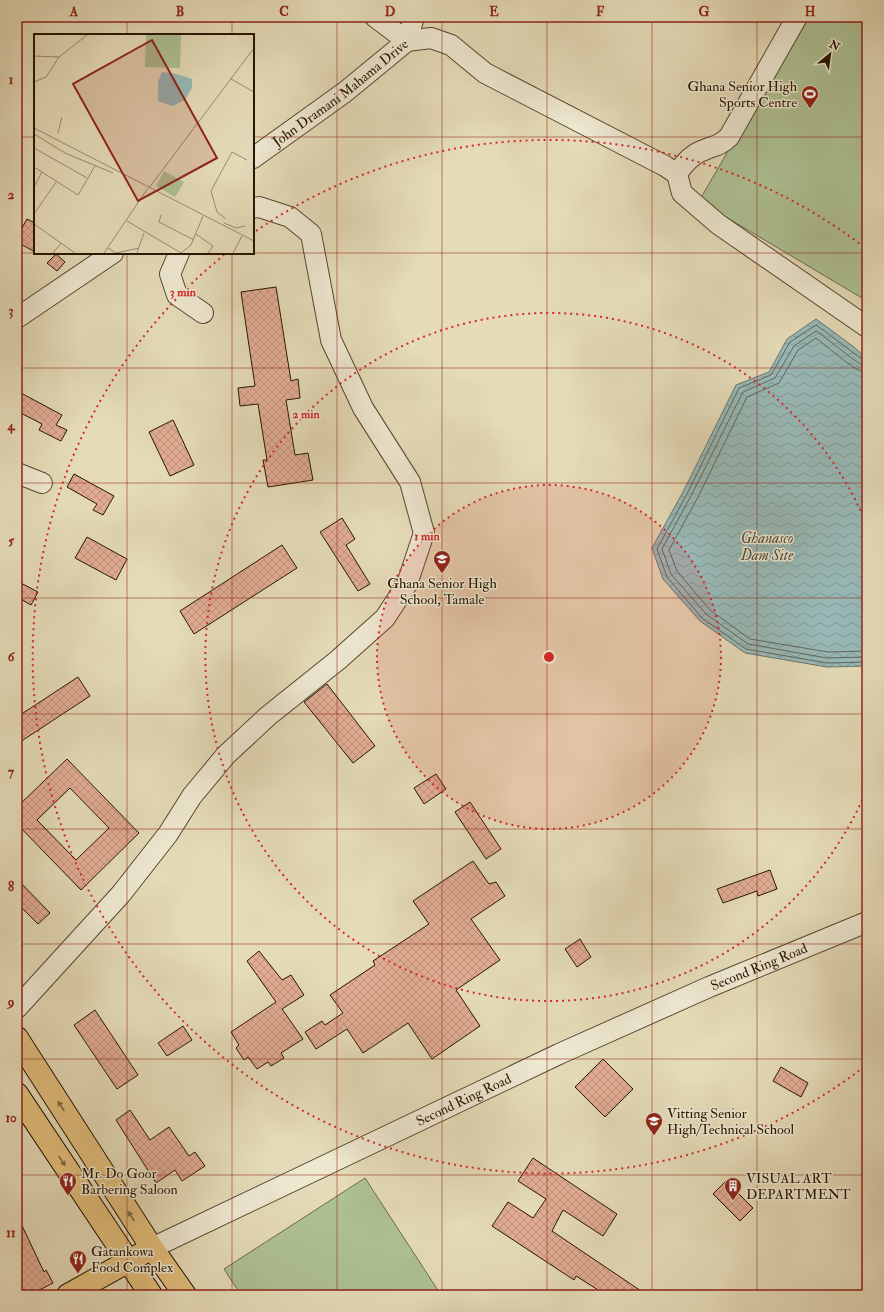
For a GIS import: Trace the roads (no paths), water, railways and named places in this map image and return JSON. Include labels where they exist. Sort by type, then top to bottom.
[{"type":"main road","points":[[17,1038],[152,1248],[185,1295]]},
{"type":"main road","points":[[17,1094],[151,1295]]},
{"type":"main road","name":"Second Ring Road","points":[[68,1295],[152,1248]]},
{"type":"street","points":[[375,17],[407,41],[431,38],[451,45],[485,72],[659,163],[676,174],[682,193],[718,224],[867,327]]},
{"type":"street","name":"John Dramani Mahama Drive","points":[[254,157],[345,92],[407,41],[414,17]]},
{"type":"street","points":[[676,174],[684,162],[695,154],[720,146],[729,137],[798,17]]},
{"type":"street","points":[[17,1008],[121,894],[168,834],[192,796],[226,755],[268,716],[338,660],[385,618],[407,584],[424,533],[410,482],[362,408],[331,340],[311,234],[290,216],[259,207],[254,208]]},
{"type":"street","points":[[17,318],[112,254]]},
{"type":"street","points":[[179,254],[170,274],[177,295],[203,313]]},
{"type":"street","points":[[17,473],[42,483]]},
{"type":"street","name":"Second Ring Road","points":[[152,1248],[559,1054],[709,987],[867,922]]},
{"type":"water","name":"Ghanasco Dam Site","points":[[816,319],[854,347],[867,359],[867,666],[827,667],[745,653],[700,621],[663,579],[652,548],[684,490],[736,385],[769,372],[787,339]]},
{"type":"place","name":"Ghana Senior High Sports Centre","points":[[810,109]]},
{"type":"place","name":"Ghana Senior High School, Tamale","points":[[442,574]]},
{"type":"place","name":"Vitting Senior High/Technical School","points":[[654,1136]]},
{"type":"place","name":"Mr. Do Goor Barbering Saloon","points":[[68,1196]]},
{"type":"place","name":"VISUAL ART DEPARTMENT","points":[[733,1201]]},
{"type":"place","name":"Gatankowa Food Complex","points":[[78,1274]]}]
